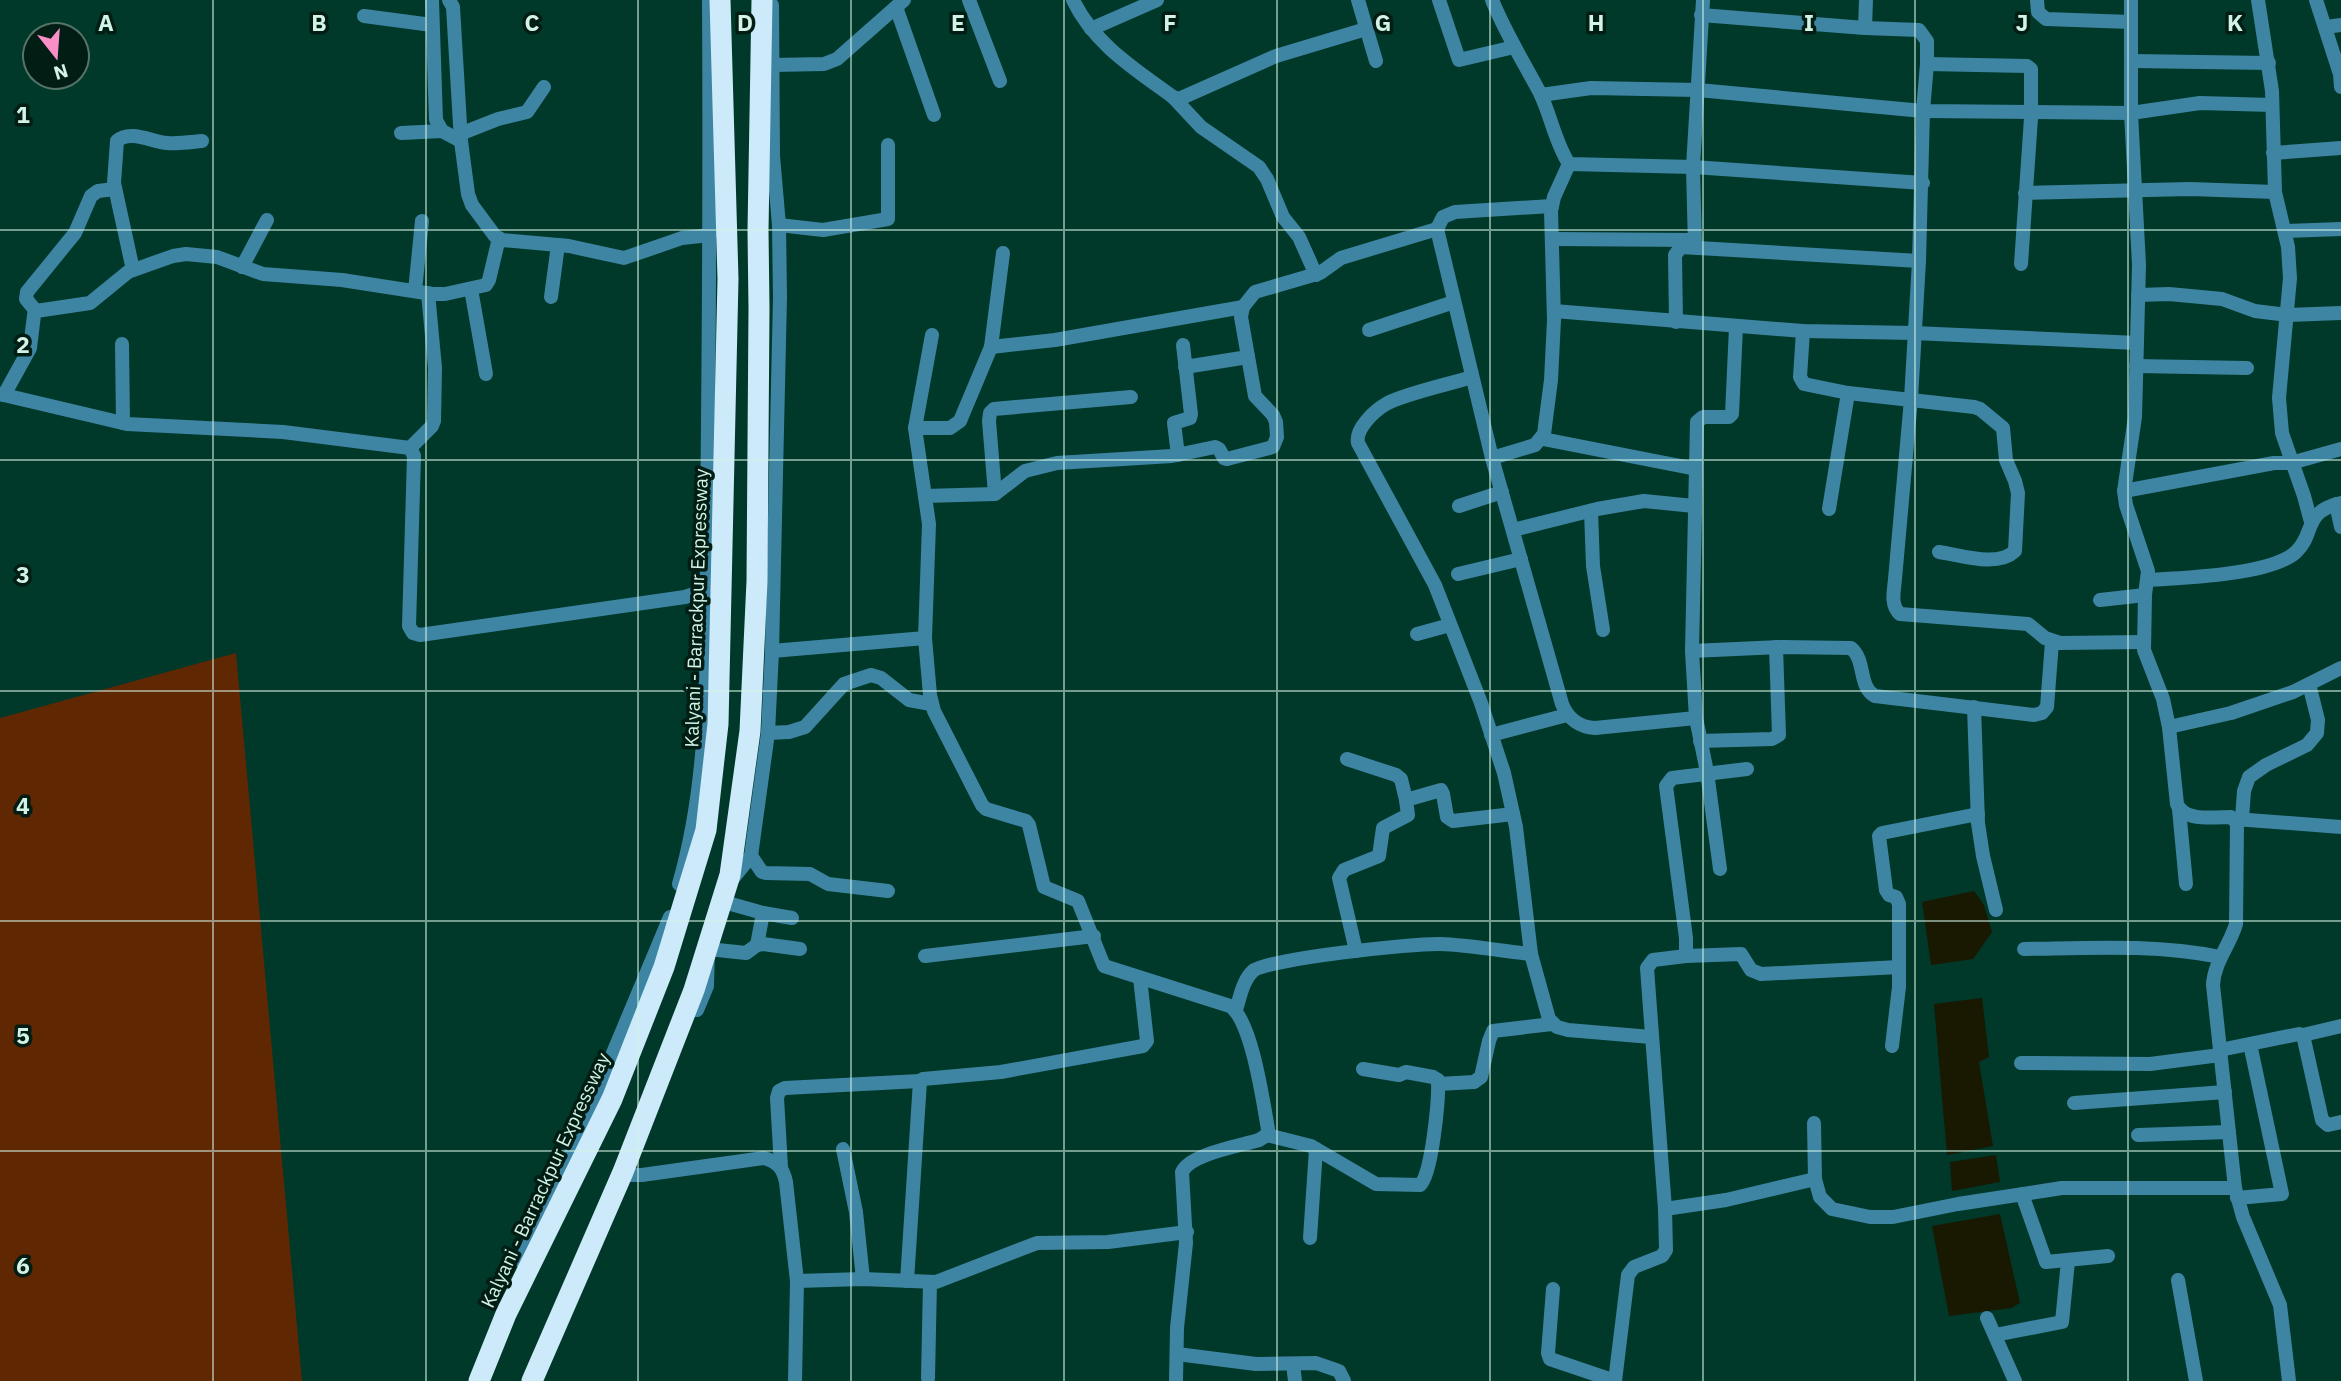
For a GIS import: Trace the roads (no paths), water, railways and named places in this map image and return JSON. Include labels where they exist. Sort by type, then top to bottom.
[{"type":"highway","name":"Kalyani - Barrackpur Expressway","points":[[479,1381],[506,1314],[612,1100],[664,967],[706,830],[718,724],[728,279],[720,0]]},
{"type":"highway","points":[[531,1381],[627,1174],[726,893],[750,732],[757,581],[762,0]]},
{"type":"street","points":[[432,0],[436,120],[442,131]]},
{"type":"street","points":[[449,0],[453,7],[461,138],[470,201],[499,239],[558,245],[624,258],[682,238],[710,235]]},
{"type":"street","points":[[469,1381],[503,1300],[564,1170],[667,924],[693,827],[702,767],[706,590],[710,235],[709,0]]},
{"type":"street","points":[[772,0],[773,156],[779,225],[780,297],[768,733],[751,856],[726,893],[763,913],[792,918]]},
{"type":"street","points":[[969,0],[1000,80]]},
{"type":"street","points":[[1073,0],[1091,29],[1112,52],[1173,97],[1201,127],[1259,167],[1283,217],[1299,237],[1316,275]]},
{"type":"street","points":[[1091,29],[1157,0]]},
{"type":"street","points":[[1358,0],[1376,61]]},
{"type":"street","points":[[1439,0],[1459,60],[1514,47]]},
{"type":"street","points":[[1493,0],[1514,47],[1541,95],[1562,155],[1569,164]]},
{"type":"street","points":[[1865,28],[1866,0]]},
{"type":"street","points":[[2037,0],[2038,12],[2046,19],[2131,22]]},
{"type":"street","points":[[2131,0],[2131,113],[2139,265],[2135,417],[2124,491],[2126,505],[2148,571],[2144,650],[2163,699],[2169,727],[2186,884]]},
{"type":"street","points":[[2258,0],[2269,63],[2275,192],[2286,230],[2290,278],[2279,398],[2282,433],[2311,522]]},
{"type":"street","points":[[2316,0],[2340,74],[2341,87]]},
{"type":"street","points":[[773,65],[824,64],[837,59],[900,4],[934,115]]},
{"type":"street","points":[[1694,243],[1693,167],[1702,7],[1865,28],[1919,30],[1925,34],[1927,64],[1919,261],[1893,605],[1900,614],[2028,624],[2052,642],[2144,642]]},
{"type":"street","points":[[364,16],[432,25]]},
{"type":"street","points":[[2326,27],[2341,25]]},
{"type":"street","points":[[1173,97],[1183,97],[1276,56],[1366,29]]},
{"type":"street","points":[[2131,61],[2269,63]]},
{"type":"street","points":[[1927,64],[2029,67],[2032,72],[2021,264]]},
{"type":"street","points":[[401,133],[442,131],[461,138],[498,119],[527,111],[544,87]]},
{"type":"street","points":[[1541,95],[1591,88],[1698,90],[1923,111],[2131,113],[2200,103],[2272,105]]},
{"type":"street","points":[[133,270],[115,189],[117,141],[120,137],[130,136],[165,143],[202,141]]},
{"type":"street","points":[[779,225],[823,230],[887,219],[888,145]]},
{"type":"street","points":[[2273,153],[2341,148]]},
{"type":"street","points":[[1569,164],[1693,167],[1923,183]]},
{"type":"street","points":[[1543,439],[1551,380],[1554,311],[1552,206],[1569,164]]},
{"type":"street","points":[[36,311],[26,299],[27,292],[75,233],[91,196],[97,191],[115,189]]},
{"type":"street","points":[[2025,193],[2190,189],[2275,192]]},
{"type":"street","points":[[1552,206],[1455,212],[1443,217],[1437,229],[1492,458],[1567,715],[1580,724],[1595,728],[1696,718]]},
{"type":"street","points":[[242,267],[267,220]]},
{"type":"street","points":[[410,449],[435,421],[435,368],[421,292],[422,221]]},
{"type":"street","points":[[925,496],[995,494],[1029,468],[1057,463],[1178,455],[1217,447],[1224,458],[1229,459],[1276,444],[1275,418],[1255,396],[1241,317],[1243,307],[1250,296],[1260,290],[1316,275],[1341,258],[1437,229]]},
{"type":"street","points":[[2286,230],[2341,229]]},
{"type":"street","points":[[36,311],[90,303],[133,270],[186,254],[217,257],[263,274],[342,280],[446,294],[481,287],[489,280],[499,239]]},
{"type":"street","points":[[1552,239],[1694,243],[1919,261]]},
{"type":"street","points":[[1676,322],[1675,255],[1681,247],[1694,243]]},
{"type":"street","points":[[551,297],[558,245]]},
{"type":"street","points":[[915,428],[950,428],[960,421],[991,347],[1003,253]]},
{"type":"street","points":[[471,289],[486,374]]},
{"type":"street","points":[[2138,295],[2169,294],[2222,299],[2255,311],[2285,314],[2341,313]]},
{"type":"street","points":[[1369,330],[1454,302]]},
{"type":"street","points":[[991,347],[1055,340],[1243,307]]},
{"type":"street","points":[[36,311],[30,348],[2,395],[123,423],[283,432],[410,449]]},
{"type":"street","points":[[1554,311],[1803,331],[2137,343]]},
{"type":"street","points":[[1720,869],[1707,772],[1696,718],[1692,651],[1694,506],[1699,419],[1729,417],[1732,414],[1736,327]]},
{"type":"street","points":[[1803,331],[1802,382],[1848,393],[1974,407],[2001,425],[2005,432],[2006,460],[2017,486],[2015,551],[2008,557],[1996,560],[1939,552]]},
{"type":"street","points":[[932,335],[915,428],[929,537],[925,638],[931,704],[982,806],[1026,821],[1044,887],[1078,901],[1104,965],[1236,1010]]},
{"type":"street","points":[[122,344],[123,423]]},
{"type":"street","points":[[1178,455],[1174,423],[1191,416],[1183,345]]},
{"type":"street","points":[[1185,367],[1248,356]]},
{"type":"street","points":[[2136,366],[2247,368]]},
{"type":"street","points":[[1472,377],[1388,403],[1360,429],[1356,438],[1435,585],[1481,704],[1504,773],[1521,850],[1531,954],[1552,1024]]},
{"type":"street","points":[[1829,509],[1848,393]]},
{"type":"street","points":[[995,494],[989,421],[990,413],[994,409],[1131,397]]},
{"type":"street","points":[[1492,458],[1528,448],[1543,439],[1696,468]]},
{"type":"street","points":[[410,449],[414,456],[409,626],[413,632],[420,635],[685,597],[706,590]]},
{"type":"street","points":[[2124,491],[2274,463],[2291,463],[2341,449]]},
{"type":"street","points":[[1459,506],[1502,492]]},
{"type":"street","points":[[1513,530],[1591,511],[1652,500],[1694,506]]},
{"type":"street","points":[[2100,600],[2147,587],[2273,563],[2295,553],[2311,522],[2319,513],[2339,504],[2341,527]]},
{"type":"street","points":[[1591,511],[1593,570],[1603,630]]},
{"type":"street","points":[[1458,574],[1521,559]]},
{"type":"street","points":[[1417,634],[1451,625]]},
{"type":"street","points":[[772,651],[925,638]]},
{"type":"street","points":[[1692,651],[1776,647],[1851,648],[1858,655],[1870,693],[2034,715],[2042,713],[2046,706],[2052,642]]},
{"type":"street","points":[[1700,741],[1772,739],[1779,735],[1776,647]]},
{"type":"street","points":[[2169,727],[2231,713],[2309,684],[2341,668]]},
{"type":"street","points":[[768,733],[789,732],[805,727],[844,684],[871,675],[881,678],[909,700],[931,704]]},
{"type":"street","points":[[2289,1381],[2280,1305],[2236,1193],[2213,975],[2232,937],[2238,910],[2238,819],[2244,791],[2249,777],[2266,765],[2307,745],[2318,733],[2318,720],[2309,684]]},
{"type":"street","points":[[1974,708],[1978,814],[1983,856],[1996,910]]},
{"type":"street","points":[[1491,735],[1567,715]]},
{"type":"street","points":[[1347,759],[1401,779],[1408,815],[1383,828],[1379,856],[1349,868],[1339,878],[1356,951]]},
{"type":"street","points":[[1686,956],[1666,786],[1672,778],[1747,769]]},
{"type":"street","points":[[1406,800],[1441,790],[1447,817],[1453,821],[1513,814]]},
{"type":"street","points":[[2179,809],[2198,816],[2341,827]]},
{"type":"street","points":[[1892,1046],[1899,967],[1899,904],[1896,897],[1889,895],[1886,890],[1879,836],[1882,833],[1978,814]]},
{"type":"street","points":[[751,856],[762,872],[810,874],[828,884],[888,891]]},
{"type":"street","points":[[757,945],[763,913]]},
{"type":"street","points":[[925,956],[1094,936]]},
{"type":"street","points":[[1267,1135],[1253,1055],[1236,1010],[1247,978],[1262,965],[1356,951],[1438,944],[1531,954]]},
{"type":"street","points":[[708,949],[746,953],[757,945],[800,950]]},
{"type":"street","points":[[2024,949],[2142,947],[2191,951],[2220,957]]},
{"type":"street","points":[[1553,1289],[1548,1353],[1550,1360],[1615,1381],[1628,1275],[1634,1268],[1665,1253],[1665,1209],[1647,968],[1653,960],[1741,954],[1751,970],[1761,974],[1899,967]]},
{"type":"street","points":[[795,1381],[797,1281],[789,1200],[781,1167],[776,1098],[782,1089],[1001,1073],[1143,1046],[1147,1041],[1140,978]]},
{"type":"street","points":[[1438,1084],[1474,1082],[1481,1077],[1493,1031],[1552,1024],[1579,1032],[1651,1037]]},
{"type":"street","points":[[2021,1063],[2150,1064],[2220,1053],[2250,1044],[2341,1026]]},
{"type":"street","points":[[2303,1035],[2322,1120],[2328,1125],[2341,1122]]},
{"type":"street","points":[[1814,1123],[1815,1179],[1820,1197],[1832,1209],[1870,1217],[1894,1217],[2022,1194],[2072,1188],[2282,1194],[2250,1044]]},
{"type":"street","points":[[1176,1381],[1186,1232],[1182,1179],[1185,1166],[1195,1158],[1259,1140],[1267,1135],[1316,1149],[1376,1184],[1420,1185],[1427,1178],[1438,1084],[1433,1077],[1406,1072],[1399,1076],[1363,1069]]},
{"type":"street","points":[[907,1281],[920,1081]]},
{"type":"street","points":[[2074,1103],[2225,1092]]},
{"type":"street","points":[[2138,1135],[2229,1132]]},
{"type":"street","points":[[843,1149],[856,1212],[863,1279]]},
{"type":"street","points":[[1310,1238],[1316,1149]]},
{"type":"street","points":[[539,1381],[627,1174],[755,1159],[773,1160],[781,1167]]},
{"type":"street","points":[[1665,1209],[1726,1200],[1815,1179]]},
{"type":"street","points":[[2022,1194],[2046,1262],[2108,1256]]},
{"type":"street","points":[[797,1281],[947,1280],[1037,1243],[1108,1242],[1186,1232]]},
{"type":"street","points":[[1995,1335],[2062,1322],[2068,1261]]},
{"type":"street","points":[[2178,1280],[2196,1381]]},
{"type":"street","points":[[928,1378],[930,1282]]},
{"type":"street","points":[[1987,1318],[2015,1381]]},
{"type":"street","points":[[1177,1354],[1256,1364],[1325,1365],[1342,1373],[1343,1381]]},
{"type":"street","points":[[1293,1364],[1294,1381]]}]
